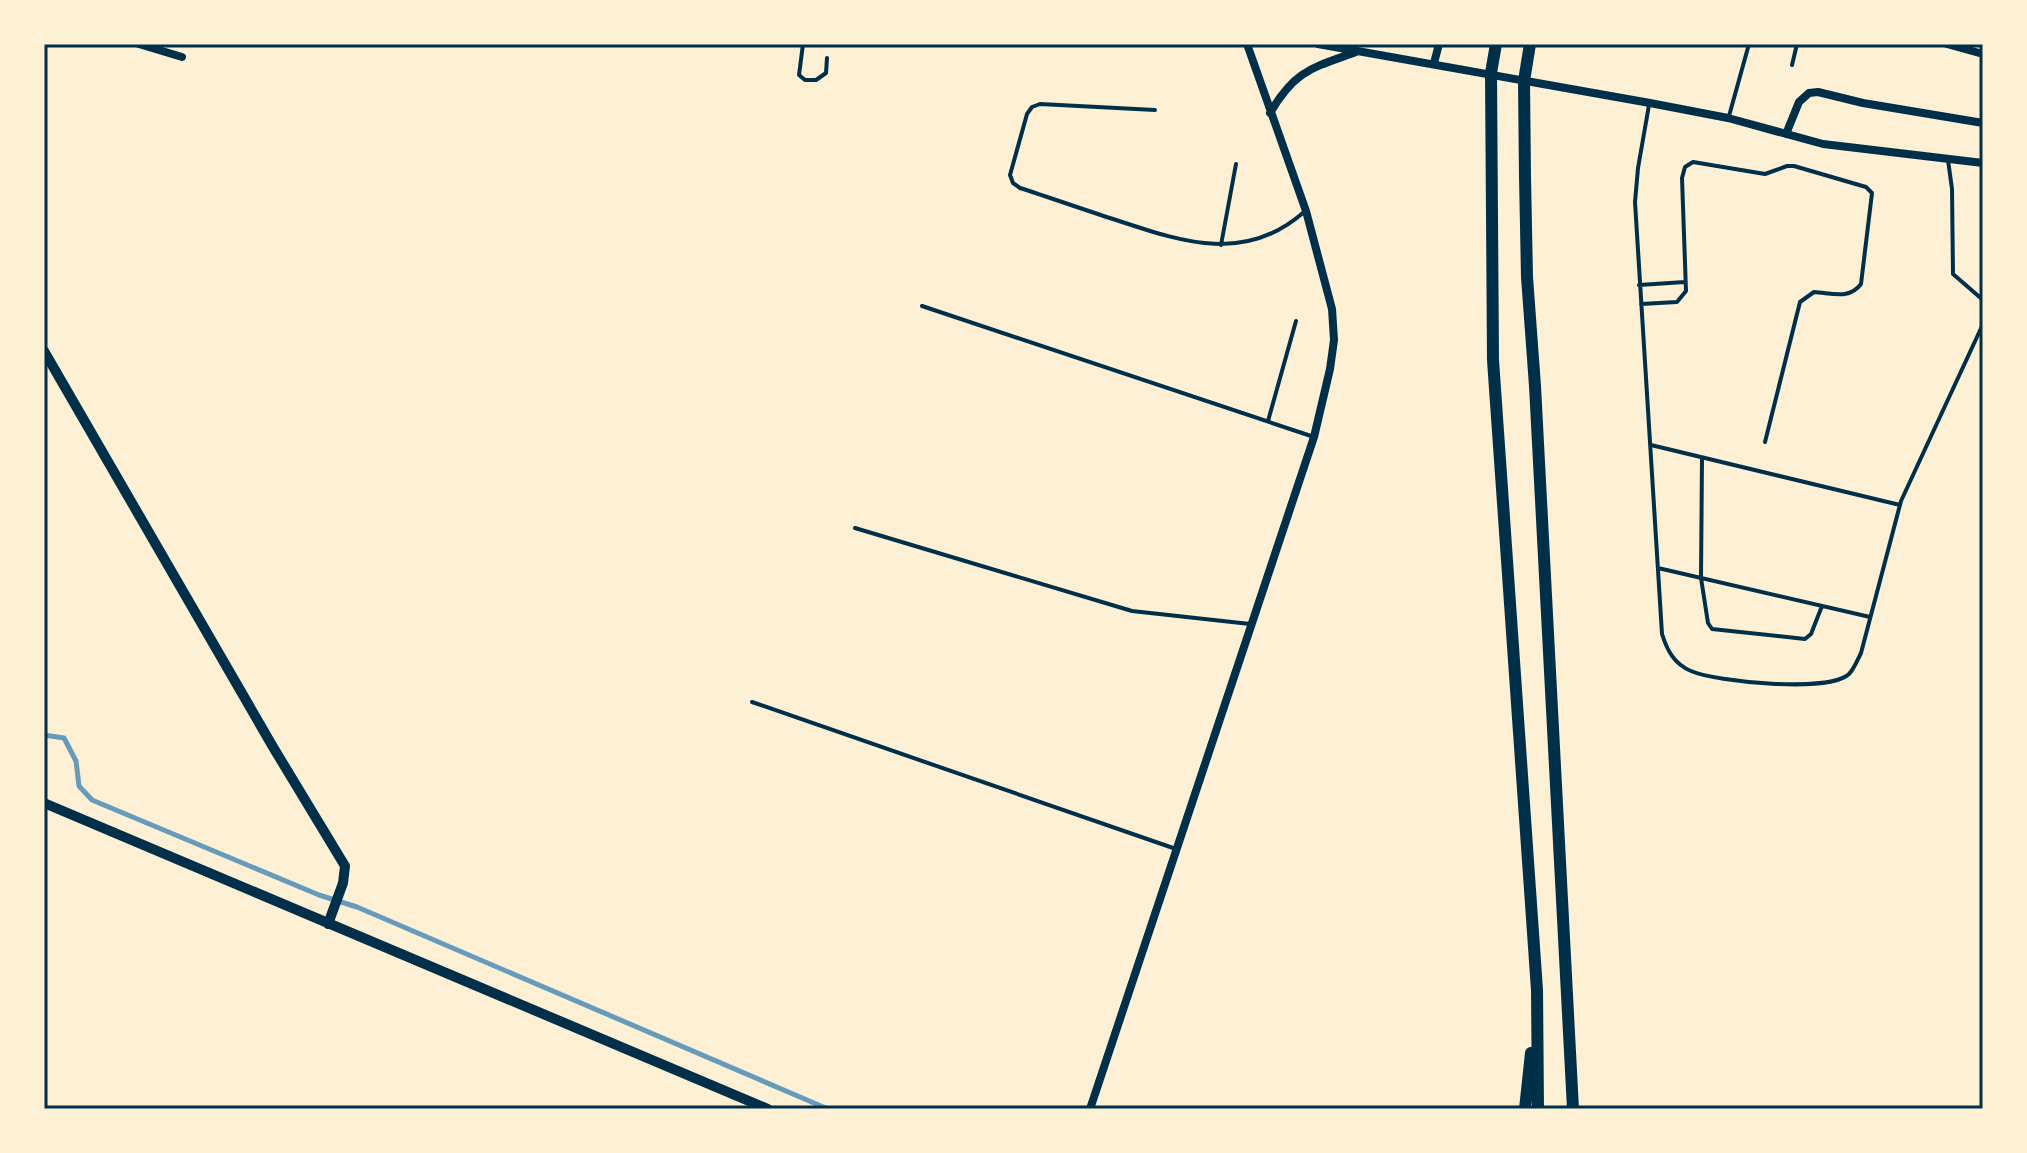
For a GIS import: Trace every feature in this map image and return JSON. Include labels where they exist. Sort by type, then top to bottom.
[{"type":"main road","points":[[1496,44],[1491,73],[1493,360],[1537,990],[1538,1109]]},
{"type":"main road","points":[[1530,44],[1524,81],[1527,277],[1573,1109]]},
{"type":"main road","points":[[1525,1109],[1537,990]]},
{"type":"street","points":[[139,44],[182,57]]},
{"type":"street","points":[[1090,1109],[1314,437],[1334,340],[1332,309],[1306,211],[1247,44]]},
{"type":"street","points":[[1318,44],[1728,118],[1823,144],[1983,163]]},
{"type":"street","points":[[1434,63],[1439,44]]},
{"type":"street","points":[[1947,44],[1983,54]]},
{"type":"street","points":[[1270,113],[1279,96],[1300,73],[1357,51]]},
{"type":"street","points":[[1786,134],[1799,102],[1809,93],[1818,92],[1863,103],[1983,123]]},
{"type":"street","points":[[44,351],[345,866],[343,883],[328,924]]},
{"type":"street","points":[[44,803],[768,1109]]},
{"type":"lane","points":[[803,44],[799,75],[805,80],[816,80],[826,73],[827,58]]},
{"type":"lane","points":[[1728,118],[1749,44]]},
{"type":"lane","points":[[1792,65],[1797,44]]},
{"type":"lane","points":[[1650,103],[1635,202],[1662,634],[1676,662],[1689,671],[1710,677],[1805,686],[1824,684],[1848,674],[1861,653],[1900,505],[1983,324]]},
{"type":"lane","points":[[1155,110],[1040,104],[1032,107],[1027,114],[1010,175],[1013,183],[1020,188],[1181,241],[1221,245],[1261,237],[1291,224],[1306,211]]},
{"type":"lane","points":[[1948,160],[1952,189],[1953,274],[1983,300]]},
{"type":"lane","points":[[1641,304],[1677,302],[1686,291],[1682,178],[1685,167],[1693,162],[1765,174],[1794,166],[1866,187],[1872,193],[1861,284],[1855,292],[1847,295],[1814,292],[1800,302],[1765,442]]},
{"type":"lane","points":[[1221,245],[1236,164]]},
{"type":"lane","points":[[1639,285],[1685,282]]},
{"type":"lane","points":[[922,306],[1314,437]]},
{"type":"lane","points":[[1268,421],[1296,321]]},
{"type":"lane","points":[[1651,445],[1900,505]]},
{"type":"lane","points":[[1702,459],[1701,578],[1708,623],[1712,629],[1805,639],[1811,634],[1822,606]]},
{"type":"lane","points":[[855,528],[1132,611],[1250,624]]},
{"type":"lane","points":[[1658,568],[1870,617]]},
{"type":"lane","points":[[752,702],[1176,849]]},
{"type":"waterway","points":[[44,735],[64,738],[76,761],[79,786],[92,800],[319,895],[357,907],[828,1109]]}]
